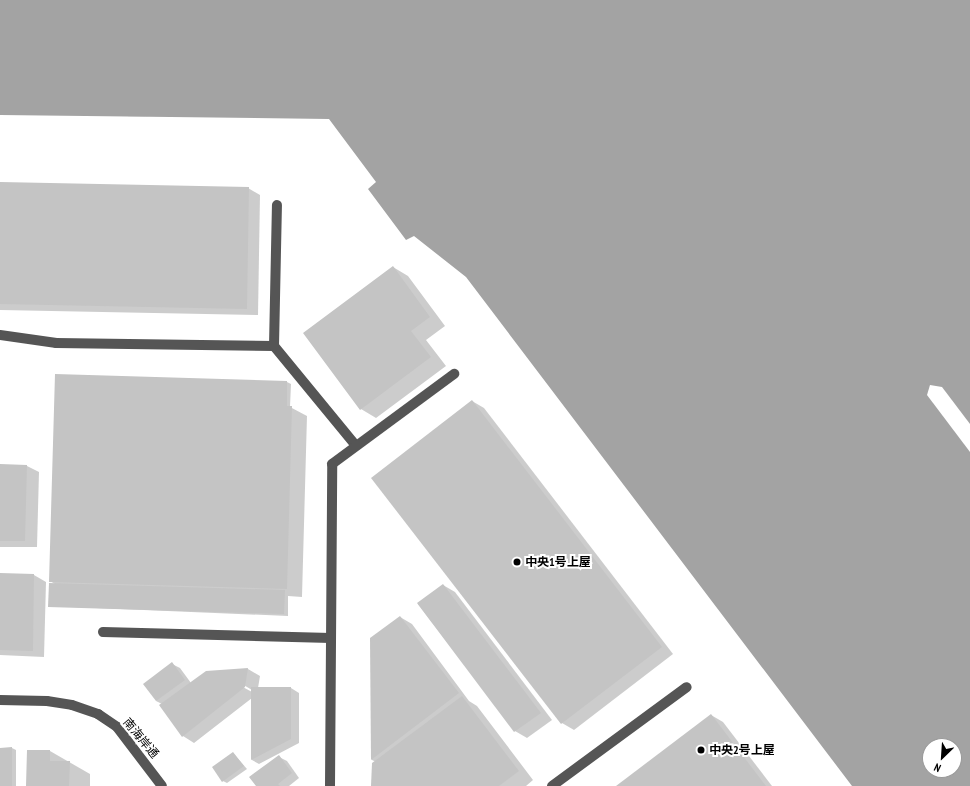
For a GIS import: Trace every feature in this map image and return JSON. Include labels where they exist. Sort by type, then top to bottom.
[{"type":"street","points":[[278,204],[274,346],[356,446]]},
{"type":"street","points":[[0,335],[56,343],[274,346]]},
{"type":"street","points":[[330,786],[332,464],[454,374]]},
{"type":"street","points":[[102,632],[331,638]]},
{"type":"street","points":[[552,786],[687,687]]},
{"type":"street","name":"南海岸通","points":[[0,700],[60,703],[98,714],[117,727],[162,786]]},
{"type":"shaded area","points":[[0,0],[970,0],[970,786],[852,786],[466,277],[414,236],[406,240],[368,189],[376,182],[329,119],[0,115]]},
{"type":"pier","points":[[930,385],[942,387],[970,424],[970,452],[927,395]]},
{"type":"building","points":[[0,182],[249,187],[247,309],[0,304]]},
{"type":"building","points":[[393,266],[430,317],[411,331],[431,357],[360,410],[303,333]]},
{"type":"building","points":[[55,374],[287,381],[287,406],[292,406],[287,589],[49,582]]},
{"type":"building","name":"中央1号上屋","points":[[472,400],[662,647],[561,724],[371,478]]},
{"type":"building","points":[[0,464],[27,465],[25,541],[0,541]]},
{"type":"building","points":[[0,573],[34,574],[33,651],[0,650]]},
{"type":"building","points":[[49,583],[285,590],[284,614],[48,607]]},
{"type":"building","points":[[443,584],[541,713],[514,732],[417,603]]},
{"type":"building","points":[[400,616],[459,693],[371,760],[370,638]]},
{"type":"building","points":[[172,662],[185,680],[156,701],[143,684]]},
{"type":"building","points":[[248,668],[245,687],[182,737],[159,705],[206,671]]},
{"type":"building","points":[[251,687],[291,687],[291,739],[251,760]]},
{"type":"building","points":[[462,696],[519,771],[499,786],[371,786],[372,763]]},
{"type":"building","name":"中央2号上屋","points":[[711,714],[766,786],[616,786]]},
{"type":"building","points":[[12,747],[12,786],[0,786],[0,748]]},
{"type":"building","points":[[27,750],[50,750],[50,761],[70,761],[69,786],[26,786]]},
{"type":"building","points":[[233,752],[244,766],[222,782],[212,767]]},
{"type":"building","points":[[279,755],[292,773],[278,784],[280,786],[256,786],[249,777]]},
{"type":"place","name":"中央1号上屋","points":[[517,562]]},
{"type":"place","name":"中央2号上屋","points":[[701,750]]}]
